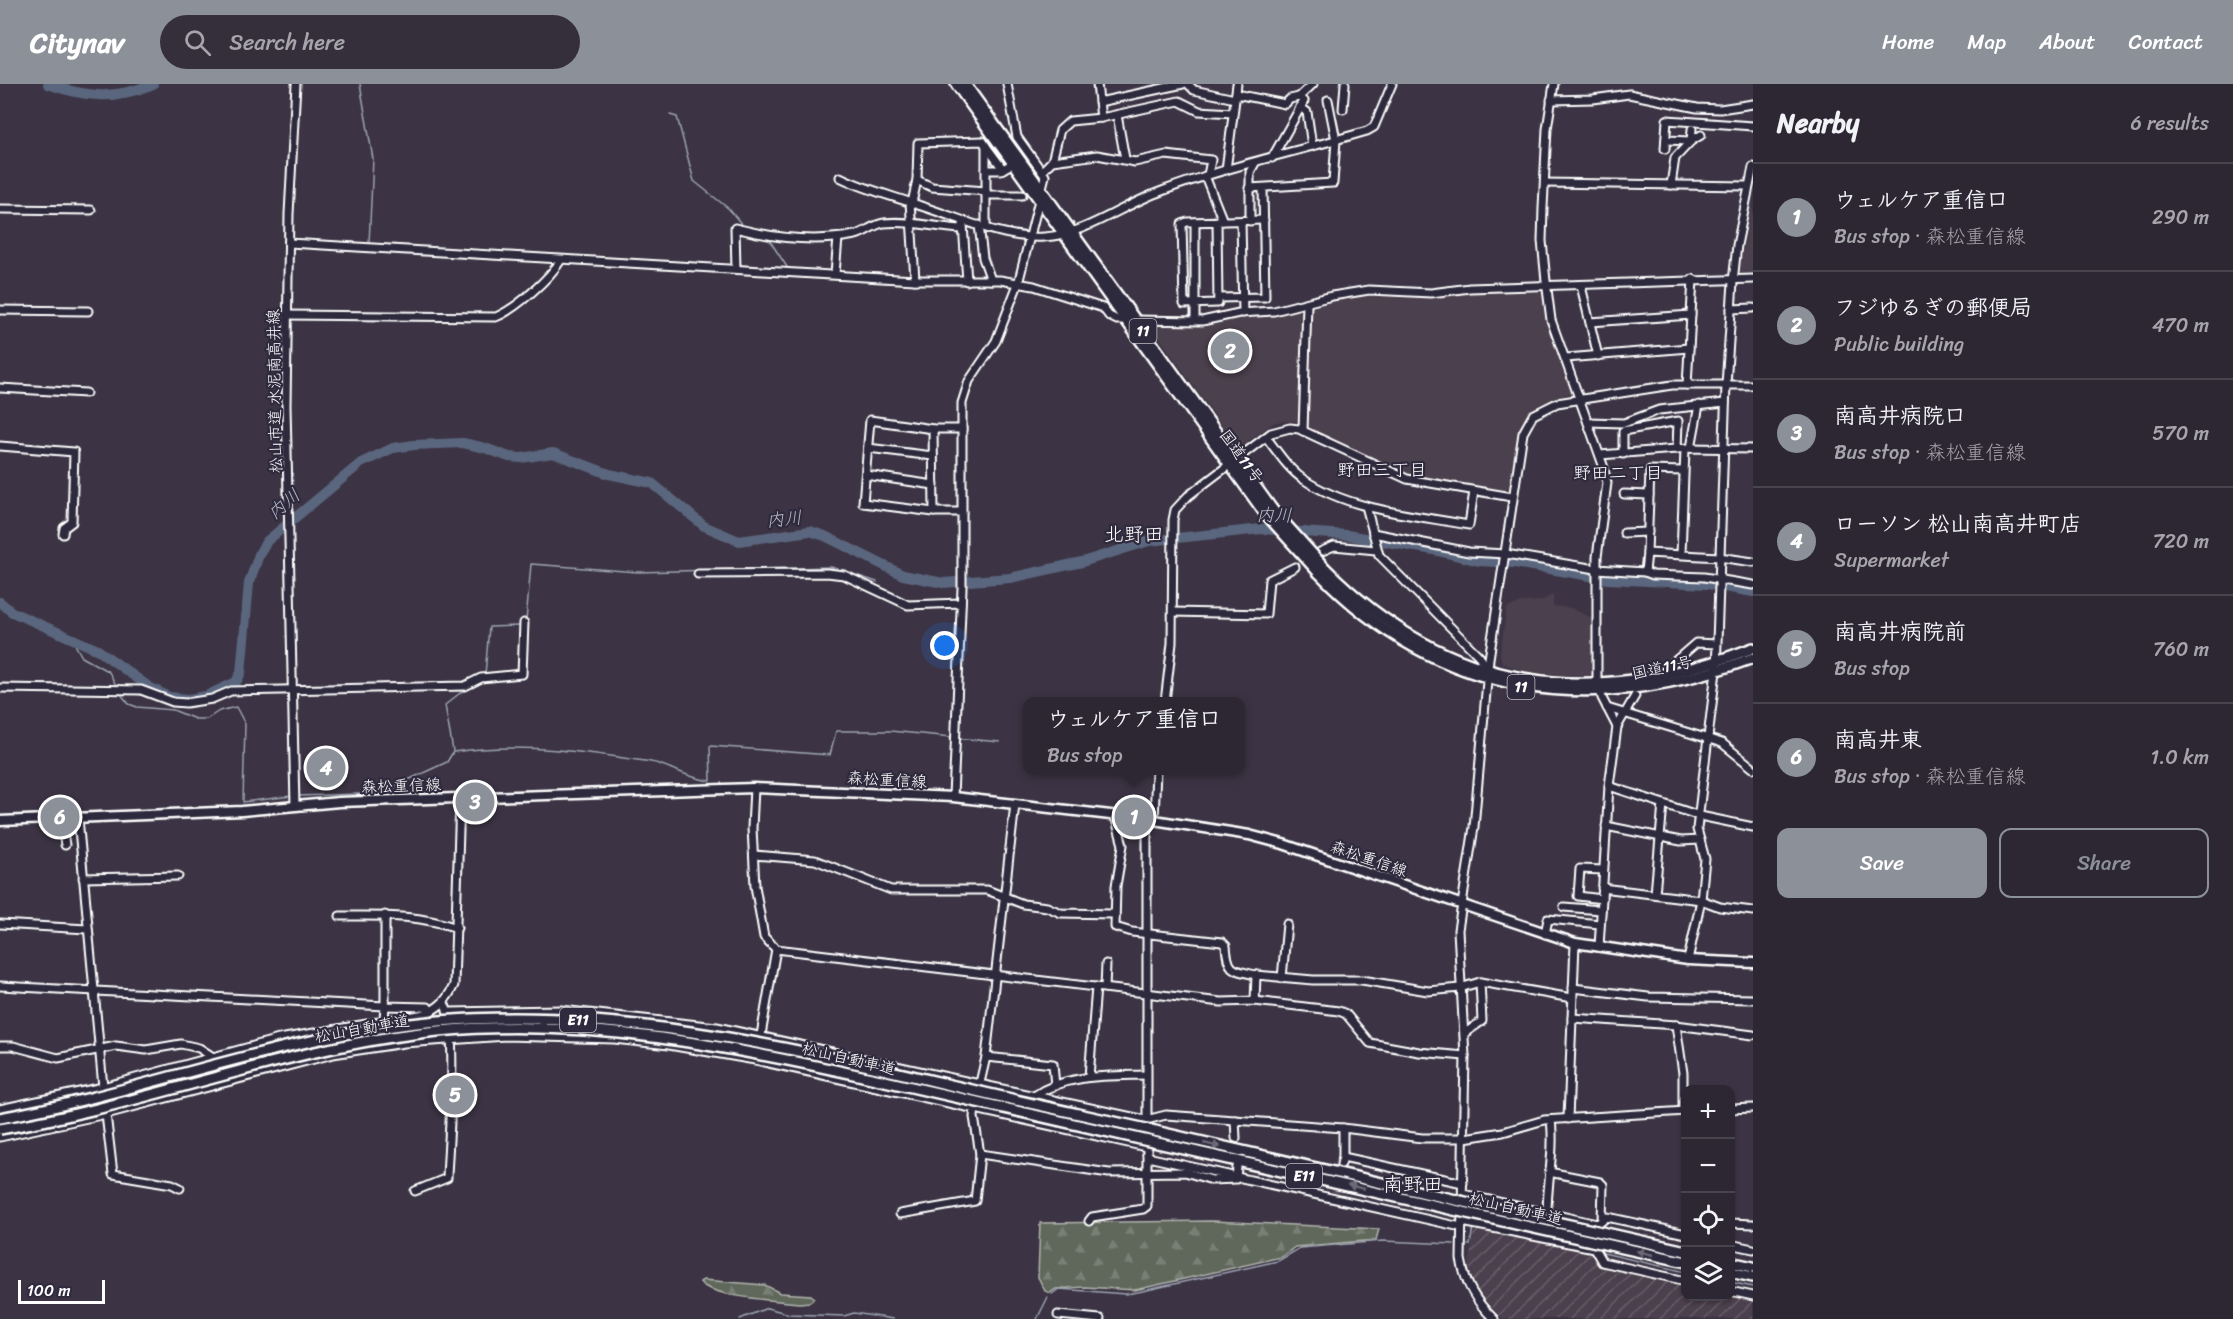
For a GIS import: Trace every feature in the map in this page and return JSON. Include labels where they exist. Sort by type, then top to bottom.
[{"type":"highway","name":"国道11号","points":[[956,84],[1012,164],[1040,195]]},
{"type":"highway","name":"国道11号","points":[[965,84],[1040,195],[1268,510],[1322,571],[1368,609],[1401,632],[1488,675],[1543,690],[1599,688],[1629,690],[1753,658]]},
{"type":"highway","name":"国道11号","points":[[1599,688],[1667,673],[1716,666],[1753,648]]},
{"type":"highway","name":"松山自動車道","points":[[0,1118],[115,1092],[268,1051],[342,1035],[439,1021],[551,1018],[636,1023],[710,1033],[853,1062],[1681,1250]]},
{"type":"highway","name":"松山自動車道","points":[[0,1129],[77,1113],[333,1047],[440,1031],[494,1028],[635,1035],[707,1044],[1149,1148],[1458,1201],[1605,1244],[1681,1261]]},
{"type":"highway","points":[[1735,1263],[1753,1267]]},
{"type":"highway","points":[[1735,1273],[1753,1277]]},
{"type":"main road","name":"森松重信線","points":[[0,821],[242,811],[296,806],[754,788],[953,797],[1150,820],[1249,835],[1283,844],[1575,943],[1688,960],[1753,963]]},
{"type":"street","name":"松山市道 水泥南高井線","points":[[296,84],[286,315],[296,806]]},
{"type":"street","points":[[953,797],[962,588],[962,403],[969,381],[996,341],[1018,284],[1028,236],[1046,181],[1042,171],[1017,137],[1007,84]]},
{"type":"street","points":[[1097,84],[1101,118]]},
{"type":"street","points":[[1099,102],[1183,84]]},
{"type":"street","points":[[1188,84],[1194,90],[1285,104],[1290,99],[1299,97],[1310,86]]},
{"type":"street","points":[[1226,170],[1237,84]]},
{"type":"street","points":[[1298,84],[1310,86]]},
{"type":"street","points":[[1343,109],[1345,84]]},
{"type":"street","points":[[840,177],[867,190],[982,226],[1042,238],[1078,231],[1159,192],[1207,175],[1336,140],[1374,127],[1392,84]]},
{"type":"street","points":[[1554,84],[1546,144],[1542,241],[1551,320],[1600,455],[1607,483],[1596,574],[1599,688],[1617,727]]},
{"type":"street","points":[[1551,100],[1593,99],[1629,94],[1697,108],[1720,109],[1753,104]]},
{"type":"street","points":[[1272,158],[1304,101],[1299,97]]},
{"type":"street","points":[[1249,188],[1333,183],[1336,140],[1328,99]]},
{"type":"street","points":[[1042,171],[1052,161],[1063,124],[1070,121],[1101,118],[1179,101],[1199,111],[1233,113]]},
{"type":"street","points":[[1300,107],[1307,112],[1312,146]]},
{"type":"street","points":[[1117,115],[1125,159]]},
{"type":"street","points":[[1665,149],[1667,120],[1753,126]]},
{"type":"street","points":[[1691,141],[1692,129]]},
{"type":"street","points":[[1671,185],[1675,158],[1691,141],[1701,135]]},
{"type":"street","points":[[1666,140],[1691,141]]},
{"type":"street","points":[[915,280],[910,222],[911,202],[917,180],[918,143],[983,141],[1003,169]]},
{"type":"street","points":[[986,146],[986,193],[982,226],[983,258],[991,280]]},
{"type":"street","points":[[1052,161],[1097,155],[1141,162],[1166,155],[1211,160],[1207,175],[1220,221],[1218,303],[1184,304],[1182,224],[1195,222],[1220,221],[1241,221],[1250,220],[1264,220]]},
{"type":"street","points":[[1250,220],[1250,172],[1255,163]]},
{"type":"street","points":[[986,170],[1003,169],[1012,164]]},
{"type":"street","points":[[1688,960],[1701,900],[1705,859],[1697,829],[1716,666],[1723,449],[1732,282],[1753,167]]},
{"type":"street","points":[[917,180],[932,187],[1022,195]]},
{"type":"street","points":[[1545,183],[1748,186]]},
{"type":"street","points":[[1218,298],[1265,297],[1263,188]]},
{"type":"street","points":[[0,209],[91,210]]},
{"type":"street","points":[[962,219],[967,280]]},
{"type":"street","points":[[1241,221],[1243,313]]},
{"type":"street","points":[[736,269],[735,228],[782,238],[838,238],[865,233],[882,223],[910,222],[934,228],[963,229]]},
{"type":"street","points":[[1195,222],[1195,320]]},
{"type":"street","points":[[836,274],[838,238]]},
{"type":"street","points":[[289,243],[915,280],[991,280],[1018,284],[1080,300],[1103,308],[1109,316],[1131,320],[1220,319],[1243,313],[1274,311],[1307,305],[1332,296],[1369,290],[1431,293],[1470,288],[1547,288],[1693,279],[1732,282],[1753,279]]},
{"type":"street","points":[[286,315],[496,317],[507,311],[554,272],[561,260]]},
{"type":"street","points":[[1687,385],[1693,279]]},
{"type":"street","points":[[1581,286],[1598,356]]},
{"type":"street","points":[[1303,431],[1307,305]]},
{"type":"street","points":[[1731,309],[1753,308]]},
{"type":"street","points":[[0,310],[88,311]]},
{"type":"street","points":[[1590,322],[1691,315]]},
{"type":"street","points":[[1566,358],[1689,348]]},
{"type":"street","points":[[1494,1319],[1481,1306],[1463,1274],[1458,1201],[1463,1183],[1465,1033],[1460,988],[1458,930],[1460,905],[1474,827],[1488,675],[1521,441],[1529,420],[1547,406],[1580,398],[1687,385],[1753,385]]},
{"type":"street","points":[[0,388],[86,393]]},
{"type":"street","points":[[1588,422],[1624,423],[1659,410],[1725,403]]},
{"type":"street","points":[[1684,449],[1699,405]]},
{"type":"street","points":[[962,429],[933,429],[870,420],[863,503],[934,512],[962,512]]},
{"type":"street","points":[[1623,454],[1623,431],[1678,421],[1684,449],[1681,554]]},
{"type":"street","points":[[933,429],[934,512]]},
{"type":"street","points":[[1165,697],[1173,612],[1172,533],[1175,510],[1180,502],[1266,437],[1282,429],[1303,431],[1407,479],[1512,497]]},
{"type":"street","points":[[1266,437],[1302,478],[1334,494],[1366,506],[1469,525],[1474,491]]},
{"type":"street","points":[[0,446],[74,452],[72,522],[64,528],[63,534]]},
{"type":"street","points":[[868,448],[933,456]]},
{"type":"street","points":[[1600,455],[1684,449],[1753,449]]},
{"type":"street","points":[[1645,572],[1650,470],[1683,471]]},
{"type":"street","points":[[866,475],[934,485]]},
{"type":"street","points":[[1624,494],[1649,495]]},
{"type":"street","points":[[1366,506],[1376,548],[1479,656],[1488,675]]},
{"type":"street","points":[[1624,533],[1648,532]]},
{"type":"street","points":[[1373,535],[1469,552],[1506,555],[1596,574],[1645,572],[1718,583],[1753,585]]},
{"type":"street","points":[[1320,552],[1334,546],[1376,548]]},
{"type":"street","points":[[1647,553],[1719,557],[1753,562]]},
{"type":"street","points":[[1173,612],[1266,614],[1269,580],[1295,567]]},
{"type":"street","points":[[698,574],[827,573],[844,575],[908,605],[961,603]]},
{"type":"street","points":[[0,688],[141,690],[173,702],[186,703],[212,699],[231,690],[465,686],[481,678],[522,674],[524,623]]},
{"type":"street","points":[[1667,673],[1666,669],[1696,643],[1716,644]]},
{"type":"street","points":[[1599,947],[1609,786],[1617,727],[1635,696]]},
{"type":"street","points":[[1607,708],[1722,743],[1753,768]]},
{"type":"street","points":[[1156,775],[1150,820],[1146,933],[1146,1120],[1152,1158],[1461,1224],[1594,1248],[1602,1262],[1681,1280]]},
{"type":"street","points":[[1609,786],[1700,816],[1753,827]]},
{"type":"street","points":[[754,788],[755,886],[763,917],[764,937],[776,950],[1221,1002],[1255,1001],[1339,1011],[1346,1014],[1370,1043],[1382,1047],[1465,1056]]},
{"type":"street","points":[[0,1109],[103,1087],[288,1037],[431,1011],[444,1003],[454,985],[460,799]]},
{"type":"street","points":[[900,1214],[975,1201],[980,1154],[975,1108],[986,1057],[1015,804]]},
{"type":"street","points":[[1655,894],[1662,837],[1663,804]]},
{"type":"street","points":[[1115,816],[1123,850],[1113,914],[1115,927],[1222,942],[1226,946],[1227,962],[1232,968],[1256,975],[1370,981],[1428,992],[1460,988],[1480,982],[1572,998]]},
{"type":"street","points":[[78,818],[103,1087]]},
{"type":"street","points":[[61,819],[65,845]]},
{"type":"street","points":[[1606,826],[1681,841],[1700,840]]},
{"type":"street","points":[[754,855],[815,860],[891,890],[987,890],[1067,914],[1113,914]]},
{"type":"street","points":[[1602,899],[1578,896],[1580,869],[1604,870]]},
{"type":"street","points":[[83,878],[178,876]]},
{"type":"street","points":[[1602,888],[1701,900],[1720,907],[1753,911]]},
{"type":"street","points":[[1564,907],[1601,910]]},
{"type":"street","points":[[340,916],[384,915],[429,918],[457,928]]},
{"type":"street","points":[[384,915],[384,1019]]},
{"type":"street","points":[[1545,934],[1548,919],[1600,924]]},
{"type":"street","points":[[0,924],[87,929]]},
{"type":"street","points":[[1282,978],[1287,924]]},
{"type":"street","points":[[1568,1119],[1575,943]]},
{"type":"street","points":[[762,1035],[776,950]]},
{"type":"street","points":[[1089,1077],[1106,964]]},
{"type":"street","points":[[1255,1001],[1256,975]]},
{"type":"street","points":[[1465,1033],[1482,1021],[1480,982]]},
{"type":"street","points":[[0,986],[429,1007],[431,1011]]},
{"type":"street","points":[[1573,988],[1648,998],[1753,999]]},
{"type":"street","points":[[415,1191],[447,1178],[451,1039],[450,1012],[444,1003]]},
{"type":"street","points":[[450,1012],[561,1010],[673,1021],[762,1035],[1146,1120],[1166,1114],[1343,1128],[1422,1138],[1464,1138],[1551,1120],[1681,1111]]},
{"type":"street","points":[[1572,1018],[1753,1035]]},
{"type":"street","points":[[1676,1026],[1683,1085]]},
{"type":"street","points":[[0,1137],[106,1114],[333,1054],[451,1039],[566,1036],[669,1045],[755,1060],[1149,1148]]},
{"type":"street","points":[[0,1046],[58,1058],[125,1046],[146,1050],[181,1044],[199,1048],[213,1057]]},
{"type":"street","points":[[986,1057],[1053,1064],[1055,1086]]},
{"type":"street","points":[[1034,1096],[1055,1086],[1089,1077],[1146,1075]]},
{"type":"street","points":[[1735,1109],[1753,1108]]},
{"type":"street","points":[[106,1114],[113,1174],[172,1184],[180,1188]]},
{"type":"street","points":[[1235,1120],[1236,1138]]},
{"type":"street","points":[[1547,1213],[1549,1172],[1554,1142],[1551,1120]]},
{"type":"street","points":[[1343,1128],[1342,1161],[1463,1183]]},
{"type":"street","points":[[1089,1221],[1092,1217],[1143,1209],[1147,1206],[1149,1148]]},
{"type":"street","points":[[980,1154],[1093,1171],[1185,1172],[1212,1180],[1236,1179],[1237,1177]]},
{"type":"street","points":[[1237,1167],[1237,1177]]},
{"type":"street","points":[[1549,1172],[1600,1182],[1603,1185],[1602,1221]]},
{"type":"street","points":[[1458,1201],[1547,1213],[1597,1224],[1607,1216],[1681,1233]]},
{"type":"street","points":[[1735,1223],[1753,1224]]},
{"type":"street","points":[[1735,1245],[1753,1249]]},
{"type":"street","points":[[1735,1292],[1753,1296]]},
{"type":"street","points":[[1058,1315],[1100,1319]]},
{"type":"shaded area","points":[[1753,199],[1753,276],[1747,276],[1740,275],[1739,271]]},
{"type":"shaded area","points":[[1477,292],[1542,292],[1545,295],[1549,325],[1574,392],[1538,405],[1523,421],[1509,491],[1397,472],[1315,433],[1308,425],[1293,421],[1275,422],[1241,446],[1236,445],[1151,326],[1153,323],[1219,324],[1239,316],[1304,310],[1340,299],[1360,296],[1413,298]]},
{"type":"shaded area","points":[[1553,595],[1553,606],[1571,608],[1594,619],[1593,677],[1527,672],[1502,663],[1500,653],[1507,608],[1522,602],[1541,601]]},
{"type":"shaded area","points":[[1474,1227],[1591,1252],[1599,1265],[1681,1283],[1681,1301],[1735,1301],[1735,1296],[1753,1300],[1753,1319],[1503,1319],[1481,1297],[1469,1265]]},
{"type":"green space","points":[[1213,1221],[1379,1229],[1376,1240],[1295,1247],[1281,1257],[1135,1290],[1084,1287],[1056,1289],[1050,1293],[1045,1291],[1038,1277],[1040,1223]]},
{"type":"green space","points":[[703,1280],[765,1285],[780,1293],[811,1295],[814,1298],[810,1302],[800,1303],[731,1295],[706,1287],[700,1282]]},
{"type":"waterway","points":[[48,84],[76,92],[101,95],[126,93],[153,84]]},
{"type":"waterway","points":[[360,84],[373,159],[369,244]]},
{"type":"waterway","points":[[670,115],[677,117],[694,181],[729,209],[743,226]]},
{"type":"waterway","points":[[768,238],[787,267]]},
{"type":"waterway","name":"内川","points":[[0,602],[12,612],[98,650],[149,687],[169,697],[189,699],[206,696],[236,682],[241,673],[249,583],[260,552],[267,541],[361,463],[393,448],[463,443],[509,457],[521,458],[553,453],[609,474],[652,483],[704,526],[739,541],[810,531],[825,536],[903,575],[943,583],[1010,578],[1082,562],[1149,541],[1261,529],[1347,535],[1434,550],[1479,561],[1515,563],[1608,579],[1708,584],[1753,592]]},
{"type":"waterway","points":[[526,621],[531,564],[638,572],[831,567],[877,582]]},
{"type":"waterway","points":[[485,675],[489,627],[520,626]]},
{"type":"waterway","points":[[73,641],[82,657],[109,672],[117,687]]},
{"type":"waterway","points":[[453,751],[445,705],[465,689]]},
{"type":"waterway","points":[[120,693],[129,704],[137,707],[173,710],[195,719],[207,719],[219,711],[236,707],[245,724],[243,802],[292,796]]},
{"type":"waterway","points":[[297,796],[390,793],[397,785],[447,762],[453,752],[494,748],[536,748],[598,754],[654,763],[711,781],[710,746],[830,755],[836,731],[890,731],[952,737]]},
{"type":"waterway","points":[[957,738],[1000,742]]},
{"type":"waterway","points":[[1468,1245],[1470,1245],[1473,1228]]},
{"type":"waterway","points":[[1052,1294],[1059,1289],[1126,1294],[1138,1292],[1278,1261],[1300,1248],[1383,1241],[1454,1244]]},
{"type":"waterway","points":[[1599,1252],[1681,1271]]},
{"type":"waterway","points":[[1735,1283],[1753,1287]]},
{"type":"waterway","points":[[1037,1319],[1048,1297]]},
{"type":"waterway","points":[[740,1319],[767,1308],[790,1314],[844,1316],[854,1313],[893,1319]]},
{"type":"tunnel","points":[[1335,1193],[1341,1164]]},
{"type":"place","name":"フジゆるぎの郵便局","points":[[1230,351]]},
{"type":"place","name":"ローソン 松山南高井町店","points":[[326,768]]},
{"type":"place","name":"南高井病院口","points":[[475,802]]},
{"type":"place","name":"南高井東","points":[[60,817]]},
{"type":"place","name":"ウェルケア重信口","points":[[1134,817]]},
{"type":"place","name":"南高井病院前","points":[[455,1095]]},
{"type":"district","name":"野田三丁目","points":[[1382,470]]},
{"type":"district","name":"野田二丁目","points":[[1618,473]]},
{"type":"district","name":"北野田","points":[[1134,534]]},
{"type":"district","name":"南野田","points":[[1413,1184]]}]
